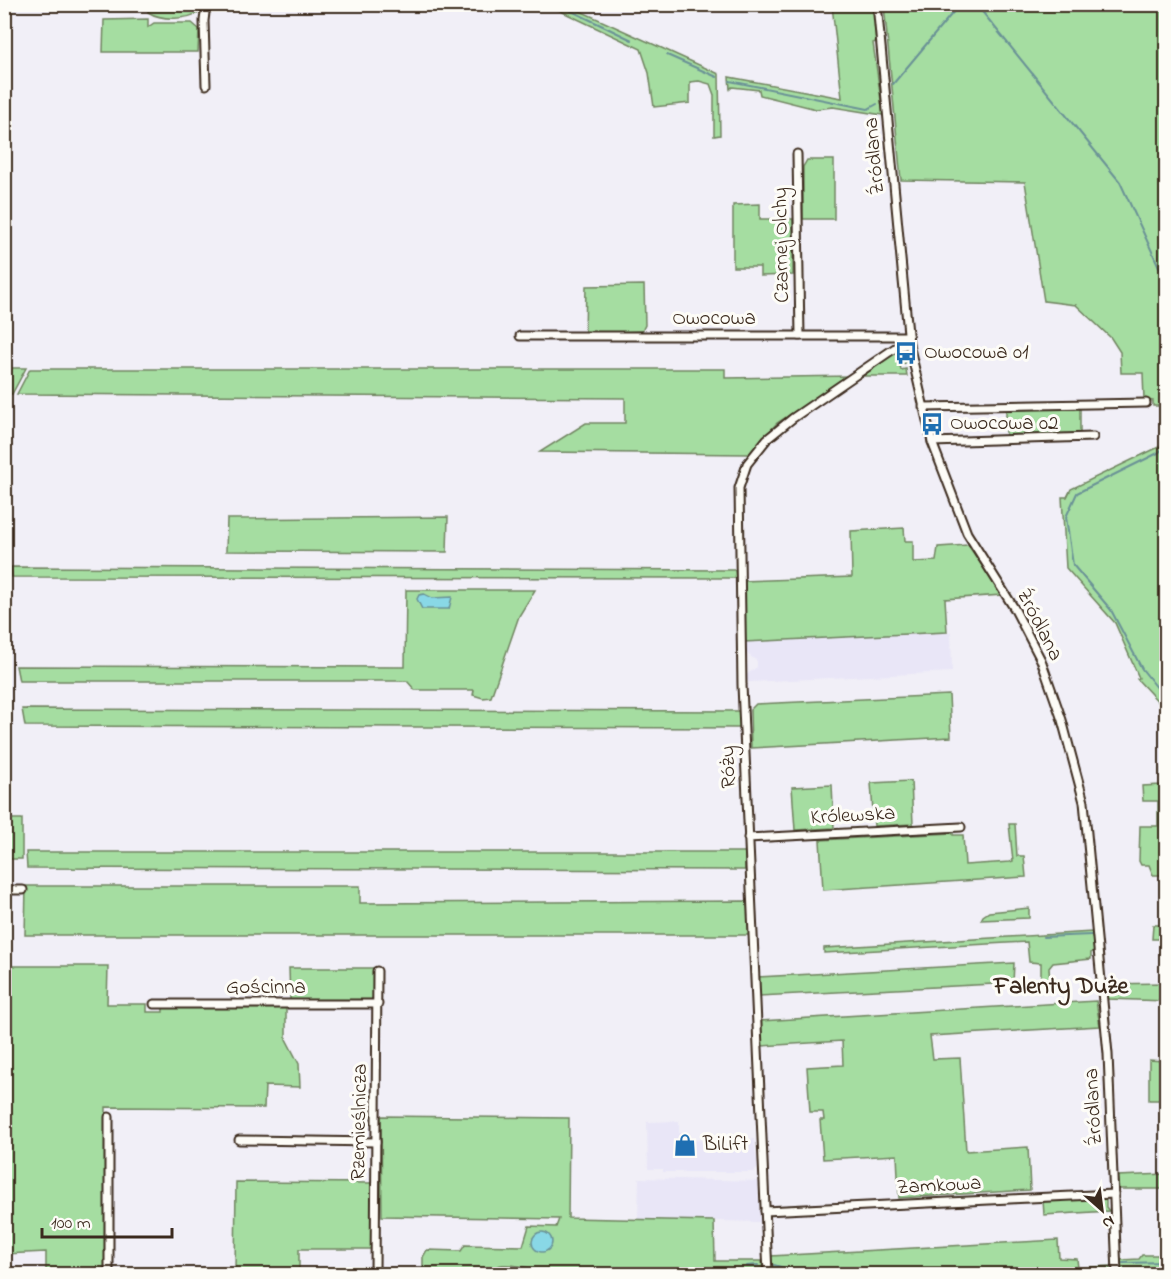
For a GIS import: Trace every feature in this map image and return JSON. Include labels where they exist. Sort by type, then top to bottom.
[{"type":"street","points":[[206,4],[206,85]]},
{"type":"street","name":"Źródlana","points":[[878,4],[909,340],[923,407],[932,442],[967,533],[1014,608],[1041,660],[1077,769],[1087,822],[1101,969],[1117,1275]]},
{"type":"street","name":"Czarnej Olchy","points":[[797,154],[800,336]]},
{"type":"street","name":"Owocowa","points":[[520,336],[800,336],[909,340]]},
{"type":"street","name":"Róży","points":[[768,1275],[748,838],[738,539],[740,479],[755,452],[793,418],[909,340]]},
{"type":"street","points":[[923,407],[1146,403]]},
{"type":"street","points":[[932,442],[1093,437]]},
{"type":"street","name":"Królewska","points":[[748,838],[961,827]]},
{"type":"street","points":[[4,890],[23,890]]},
{"type":"street","name":"Rzemieślnicza","points":[[375,1275],[377,971]]},
{"type":"street","name":"Gościnna","points":[[154,1004],[378,1004]]},
{"type":"street","points":[[109,1275],[110,1117]]},
{"type":"street","points":[[239,1140],[376,1142]]},
{"type":"street","name":"Zamkowa","points":[[765,1211],[1114,1194]]},
{"type":"shaded area","points":[[951,632],[952,672],[749,682],[746,679],[746,675],[757,667],[757,661],[746,653],[746,642]]},
{"type":"shaded area","points":[[679,1121],[679,1133],[690,1133],[690,1140],[743,1141],[754,1139],[758,1168],[754,1172],[663,1172],[663,1169],[648,1169],[647,1122]]},
{"type":"shaded area","points":[[639,1178],[758,1181],[760,1222],[638,1219]]},
{"type":"green space","points":[[148,5],[203,5],[201,11],[196,14],[175,18],[154,15],[148,12]]},
{"type":"green space","points":[[548,5],[567,5],[719,74],[720,135],[714,136],[714,95],[710,84],[699,81],[690,82],[690,103],[654,107],[649,73],[641,49]]},
{"type":"green space","points":[[832,5],[874,5],[878,41],[873,43],[883,115],[833,107],[816,109],[760,95],[759,90],[732,87],[730,89],[729,77],[842,98]]},
{"type":"green space","points":[[884,5],[1166,5],[1166,384],[1162,393],[1166,399],[1166,406],[1153,406],[1153,401],[1144,400],[1143,373],[1121,373],[1120,352],[1111,338],[1076,305],[1044,301],[1025,182],[901,180]]},
{"type":"green space","points":[[148,19],[148,27],[154,23],[192,23],[199,29],[198,52],[103,52],[104,20]]},
{"type":"green space","points":[[807,160],[834,160],[834,219],[803,219],[803,167]]},
{"type":"green space","points":[[760,204],[760,219],[793,219],[793,275],[760,276],[760,267],[733,267],[733,205]]},
{"type":"green space","points":[[644,285],[645,325],[642,331],[585,334],[586,286]]},
{"type":"green space","points":[[904,351],[907,362],[900,365],[901,370],[906,369],[907,376],[863,376],[895,352]]},
{"type":"green space","points":[[5,368],[26,368],[12,394],[5,394]]},
{"type":"green space","points":[[30,369],[725,369],[725,378],[850,376],[777,423],[749,454],[540,452],[586,423],[625,423],[625,398],[17,394]]},
{"type":"green space","points":[[1080,407],[1080,434],[1006,436],[1006,409]]},
{"type":"green space","points":[[1166,410],[1166,710],[1137,679],[1139,678],[1115,623],[1066,568],[1062,497],[1067,497],[1071,489],[1163,445],[1161,414]]},
{"type":"green space","points":[[448,517],[447,552],[226,551],[227,519]]},
{"type":"green space","points":[[904,528],[905,541],[913,541],[913,562],[936,561],[938,547],[968,545],[1002,595],[945,599],[947,632],[743,642],[742,581],[852,577],[851,531]]},
{"type":"green space","points":[[11,567],[735,570],[736,578],[12,577]]},
{"type":"green space","points":[[406,590],[535,590],[519,616],[491,697],[483,698],[473,695],[474,690],[415,690],[407,681],[19,681],[16,666],[405,667]]},
{"type":"green space","points":[[949,695],[951,737],[751,748],[750,710],[756,704]]},
{"type":"green space","points":[[22,709],[741,711],[743,728],[25,726]]},
{"type":"green space","points":[[1166,767],[1166,939],[1152,939],[1153,925],[1165,925],[1163,875],[1153,875],[1149,865],[1141,865],[1139,861],[1140,826],[1158,826],[1158,801],[1143,801],[1142,786],[1162,785],[1162,768]]},
{"type":"green space","points":[[911,781],[913,824],[874,826],[871,783]]},
{"type":"green space","points":[[832,785],[834,828],[795,830],[792,787]]},
{"type":"green space","points":[[5,819],[22,819],[22,859],[5,859]]},
{"type":"green space","points":[[1009,824],[1015,824],[1017,856],[1024,856],[1026,877],[823,890],[820,840],[953,833],[953,835],[963,835],[965,865],[1010,862],[1013,861]]},
{"type":"green space","points":[[26,852],[745,852],[745,870],[27,868]]},
{"type":"green space","points":[[26,886],[360,886],[360,903],[747,901],[749,935],[25,935]]},
{"type":"green space","points":[[1029,908],[1029,918],[981,920],[989,912]]},
{"type":"green space","points":[[1092,932],[1094,951],[1091,953],[1091,959],[1053,963],[1049,968],[1050,981],[1041,981],[1041,963],[1029,962],[1027,942],[824,953],[824,948]]},
{"type":"green space","points":[[1014,963],[1013,983],[759,996],[758,977]]},
{"type":"green space","points":[[4,966],[108,966],[107,1004],[147,1004],[147,1012],[163,1012],[163,1008],[286,1008],[286,1039],[299,1064],[300,1087],[265,1086],[264,1108],[106,1107],[105,1274],[46,1274],[46,1252],[5,1254]]},
{"type":"green space","points":[[289,968],[373,968],[373,1000],[290,1000]]},
{"type":"green space","points":[[1166,983],[1166,1001],[1108,999],[1107,984]]},
{"type":"green space","points":[[1096,1001],[1100,1026],[930,1036],[933,1059],[960,1058],[966,1151],[1028,1147],[1030,1190],[899,1198],[897,1155],[823,1159],[820,1120],[824,1120],[823,1112],[810,1112],[807,1067],[843,1065],[842,1041],[761,1046],[760,1021]]},
{"type":"green space","points":[[1166,1045],[1166,1100],[1149,1100],[1149,1060],[1164,1061]]},
{"type":"green space","points":[[381,1116],[569,1118],[568,1218],[714,1221],[715,1261],[762,1261],[763,1274],[528,1274],[531,1268],[502,1265],[487,1274],[423,1274],[423,1257],[427,1250],[461,1251],[465,1245],[523,1246],[529,1226],[556,1227],[559,1219],[382,1216]]},
{"type":"green space","points":[[1166,1174],[1166,1189],[1119,1189],[1117,1176]]},
{"type":"green space","points":[[236,1182],[371,1183],[372,1249],[299,1249],[299,1274],[235,1274]]},
{"type":"green space","points":[[1106,1197],[1106,1207],[1109,1211],[1044,1215],[1043,1200]]},
{"type":"green space","points":[[1058,1240],[1059,1258],[1077,1259],[1078,1268],[1110,1266],[1110,1274],[772,1274],[771,1256]]},
{"type":"green space","points":[[1142,1255],[1166,1255],[1166,1274],[1121,1274],[1121,1260],[1139,1259]]},
{"type":"water","points":[[424,594],[432,598],[452,597],[449,609],[422,609],[417,599],[419,595]]},
{"type":"water","points":[[542,1232],[549,1235],[552,1242],[549,1249],[542,1252],[535,1249],[532,1242],[535,1235]]},
{"type":"waterway","points":[[557,4],[632,40]]},
{"type":"waterway","points":[[893,84],[960,4]]},
{"type":"waterway","points":[[976,4],[1120,182],[1166,282]]},
{"type":"waterway","points":[[667,55],[717,77]]},
{"type":"waterway","points":[[730,81],[868,109],[877,104]]},
{"type":"waterway","points":[[1166,446],[1158,453],[1077,493],[1066,517],[1073,565],[1111,610],[1142,669],[1166,699]]},
{"type":"waterway","points":[[1043,937],[1091,935]]},
{"type":"waterway","points":[[1123,1263],[1166,1262]]},
{"type":"waterway","points":[[747,1266],[758,1265]]},
{"type":"waterway","points":[[774,1265],[794,1271],[826,1274]]},
{"type":"waterway","points":[[1047,1274],[1052,1274]]},
{"type":"place","name":"Owocowa 01","points":[[906,353]]},
{"type":"place","name":"Owocowa 02","points":[[932,424]]},
{"type":"place","name":"BiLift","points":[[685,1145]]},
{"type":"district","name":"Falenty Duże","points":[[1061,987]]}]
